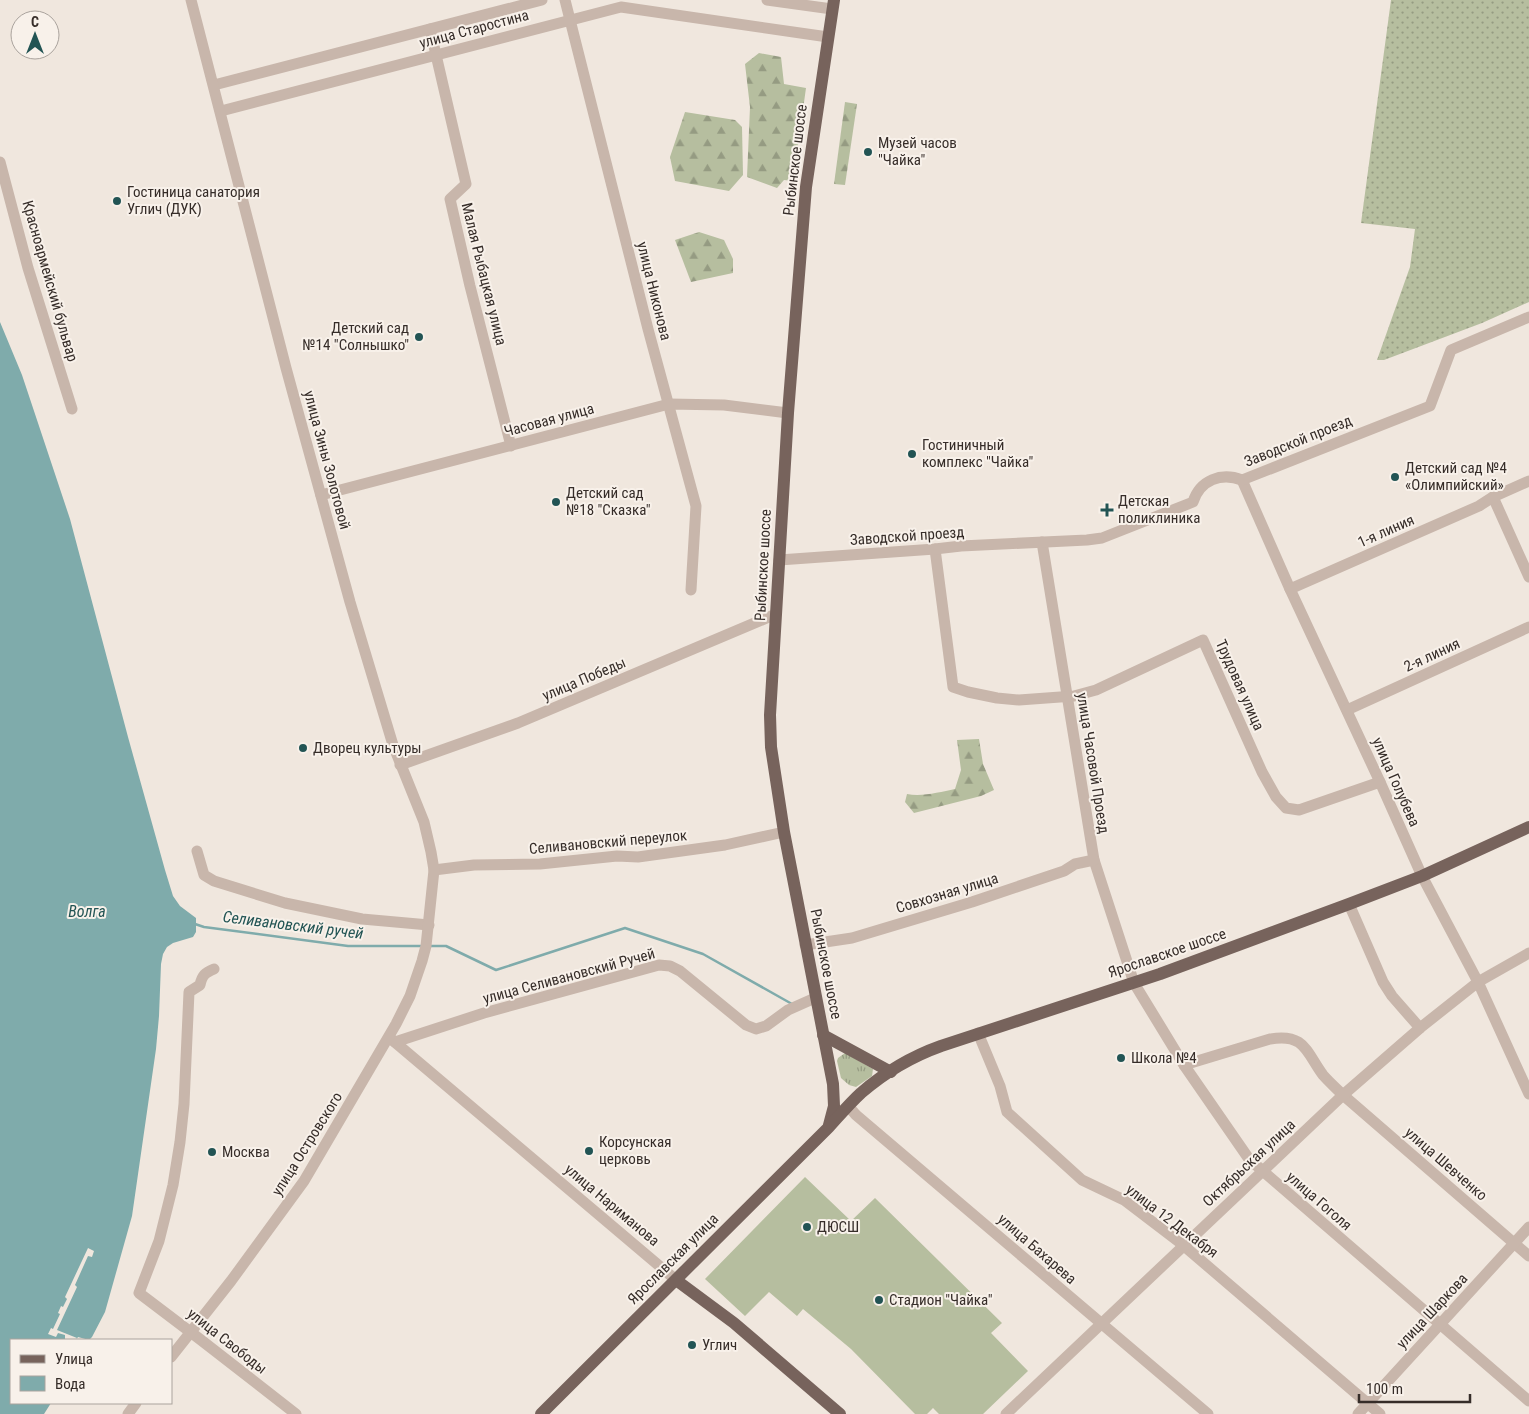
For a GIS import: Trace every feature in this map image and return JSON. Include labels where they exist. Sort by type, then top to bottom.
[{"type":"main road","name":"Рыбинское шоссе","points":[[829,1127],[835,1094],[784,832],[771,747],[770,715],[788,413],[806,187],[833,5]]},
{"type":"main road","name":"Ярославское шоссе","points":[[829,1127],[869,1086],[926,1051],[1134,983],[1349,904],[1422,876],[1529,827]]},
{"type":"main road","points":[[823,1035],[891,1072]]},
{"type":"main road","name":"Ярославская улица","points":[[541,1414],[829,1127]]},
{"type":"main road","name":"улица Нариманова","points":[[676,1280],[734,1323],[840,1414]]},
{"type":"street","name":"улица Зины Золотовой","points":[[192,0],[286,368],[368,667],[400,765],[424,822],[434,870],[429,925]]},
{"type":"street","name":"улица Старостина","points":[[214,85],[542,0]]},
{"type":"street","name":"улица Никонова","points":[[565,0],[650,338],[696,506],[692,590]]},
{"type":"street","points":[[767,0],[833,5]]},
{"type":"street","name":"улица Старостина","points":[[221,111],[615,8],[628,7],[828,37]]},
{"type":"street","name":"Малая Рыбацкая улица","points":[[430,29],[466,184],[450,199],[511,446]]},
{"type":"street","name":"Красноармейский бульвар","points":[[0,162],[28,268],[72,409]]},
{"type":"street","name":"Заводской проезд","points":[[779,560],[961,546],[1087,540],[1109,536],[1193,502],[1199,489],[1210,481],[1226,476],[1233,476],[1242,480],[1430,406],[1451,350],[1529,317]]},
{"type":"street","name":"Часовая улица","points":[[321,495],[669,404],[724,405],[788,413]]},
{"type":"street","name":"улица Голубева","points":[[1242,480],[1422,876],[1478,982],[1529,1094]]},
{"type":"street","name":"1-я линия","points":[[1290,589],[1479,506],[1493,497],[1529,481]]},
{"type":"street","points":[[1493,497],[1529,577]]},
{"type":"street","name":"улица Часовой Проезд","points":[[1042,542],[1094,860],[1134,983]]},
{"type":"street","name":"Трудовая улица","points":[[935,549],[952,687],[997,698],[1019,700],[1085,694],[1203,640],[1262,772],[1276,797],[1286,808],[1299,810],[1380,782]]},
{"type":"street","name":"улица Победы","points":[[400,765],[518,724],[776,614]]},
{"type":"street","name":"2-я линия","points":[[1347,710],[1529,627]]},
{"type":"street","name":"Селивановский переулок","points":[[434,870],[474,865],[540,864],[617,856],[638,857],[725,845],[784,832]]},
{"type":"street","points":[[197,851],[204,875],[214,881],[285,903],[362,920],[429,925]]},
{"type":"street","name":"Совхозная улица","points":[[805,945],[852,938],[972,902],[1064,871],[1075,864],[1094,860]]},
{"type":"street","points":[[1349,904],[1383,982],[1392,996],[1420,1028]]},
{"type":"street","name":"улица Островского","points":[[172,1356],[231,1281],[304,1181],[392,1039],[417,977],[426,946],[429,925]]},
{"type":"street","name":"Октябрьская улица","points":[[1006,1414],[1342,1095],[1420,1028],[1478,982],[1529,953]]},
{"type":"street","name":"улица Селивановский Ручей","points":[[392,1039],[660,966],[670,966],[680,971],[746,1025],[756,1029],[766,1026],[788,1010],[815,998]]},
{"type":"street","name":"улица Свободы","points":[[214,969],[204,973],[200,985],[189,992],[184,1104],[173,1185],[159,1241],[139,1293],[296,1414]]},
{"type":"street","name":"улица Гоголя","points":[[1134,983],[1184,1065],[1249,1159],[1529,1402]]},
{"type":"street","name":"улица 12 Декабря","points":[[978,1033],[1000,1086],[1007,1112],[1082,1180],[1124,1200],[1183,1245],[1380,1414]]},
{"type":"street","name":"улица Шевченко","points":[[1184,1065],[1270,1039],[1289,1038],[1303,1044],[1324,1075],[1342,1095],[1529,1256]]},
{"type":"street","name":"улица Нариманова","points":[[392,1039],[676,1280]]},
{"type":"street","name":"улица Бахарева","points":[[848,1106],[1208,1414]]},
{"type":"street","name":"улица Шаркова","points":[[1358,1414],[1529,1227]]},
{"type":"green space","points":[[1391,0],[1529,0],[1529,302],[1482,323],[1384,360],[1377,360],[1410,267],[1415,229],[1361,223]]},
{"type":"green space","points":[[759,53],[781,57],[784,84],[806,88],[793,181],[784,180],[777,188],[747,177],[750,107],[745,64]]},
{"type":"green space","points":[[845,102],[857,104],[845,185],[834,184]]},
{"type":"green space","points":[[685,112],[735,120],[742,127],[743,175],[729,191],[675,181],[670,157]]},
{"type":"green space","points":[[699,232],[724,240],[733,259],[733,273],[691,282],[675,240]]},
{"type":"green space","points":[[979,739],[983,764],[994,790],[981,796],[914,813],[905,802],[907,794],[925,795],[955,789],[961,770],[957,740]]},
{"type":"green space","points":[[845,1053],[873,1069],[872,1076],[856,1087],[849,1085],[841,1078],[837,1061]]},
{"type":"green space","name":"Стадион \"Чайка\"","points":[[805,1177],[851,1221],[875,1198],[1002,1323],[991,1333],[1028,1371],[983,1414],[939,1414],[933,1408],[927,1414],[915,1414],[851,1349],[803,1309],[797,1316],[769,1292],[745,1316],[705,1279]]},
{"type":"water","name":"Волга","points":[[0,322],[22,375],[70,519],[128,737],[173,896],[180,906],[196,918],[196,932],[193,937],[173,943],[167,947],[163,954],[156,1049],[132,1216],[105,1312],[90,1339],[78,1337],[77,1339],[10,1339],[10,1404],[50,1404],[44,1414],[0,1414]]},
{"type":"pier","points":[[88,1248],[94,1251],[92,1257],[88,1256],[75,1285],[77,1287],[57,1330],[76,1339],[65,1339],[65,1335],[58,1333],[56,1337],[48,1334],[51,1328],[53,1329],[60,1314],[58,1313],[61,1306],[63,1307],[67,1299],[65,1297]]},
{"type":"waterway","name":"Селивановский ручей","points":[[195,924],[204,927],[348,946],[422,946]]},
{"type":"waterway","name":"Селивановский ручей","points":[[430,946],[446,946],[496,970],[625,928],[703,954],[792,1004]]},
{"type":"place","name":"Музей часов \"Чайка\"","points":[[868,152]]},
{"type":"place","name":"Гостиница санатория Углич (ДУК)","points":[[117,201]]},
{"type":"place","name":"Детский сад №14 \"Солнышко\"","points":[[419,337]]},
{"type":"place","name":"Гостиничный комплекс \"Чайка\"","points":[[912,454]]},
{"type":"place","name":"Детский сад №4 «Олимпийский»","points":[[1395,477]]},
{"type":"place","name":"Детский сад №18 \"Сказка\"","points":[[556,502]]},
{"type":"place","name":"Детская поликлиника","points":[[1107,510]]},
{"type":"place","name":"Дворец культуры","points":[[303,748]]},
{"type":"place","name":"Школа №4","points":[[1121,1058]]},
{"type":"place","name":"Корсунская церковь","points":[[589,1151]]},
{"type":"place","name":"Москва","points":[[212,1152]]},
{"type":"place","name":"ДЮСШ","points":[[807,1227]]},
{"type":"place","name":"Стадион \"Чайка\"","points":[[879,1300]]},
{"type":"place","name":"Углич","points":[[692,1345]]}]
